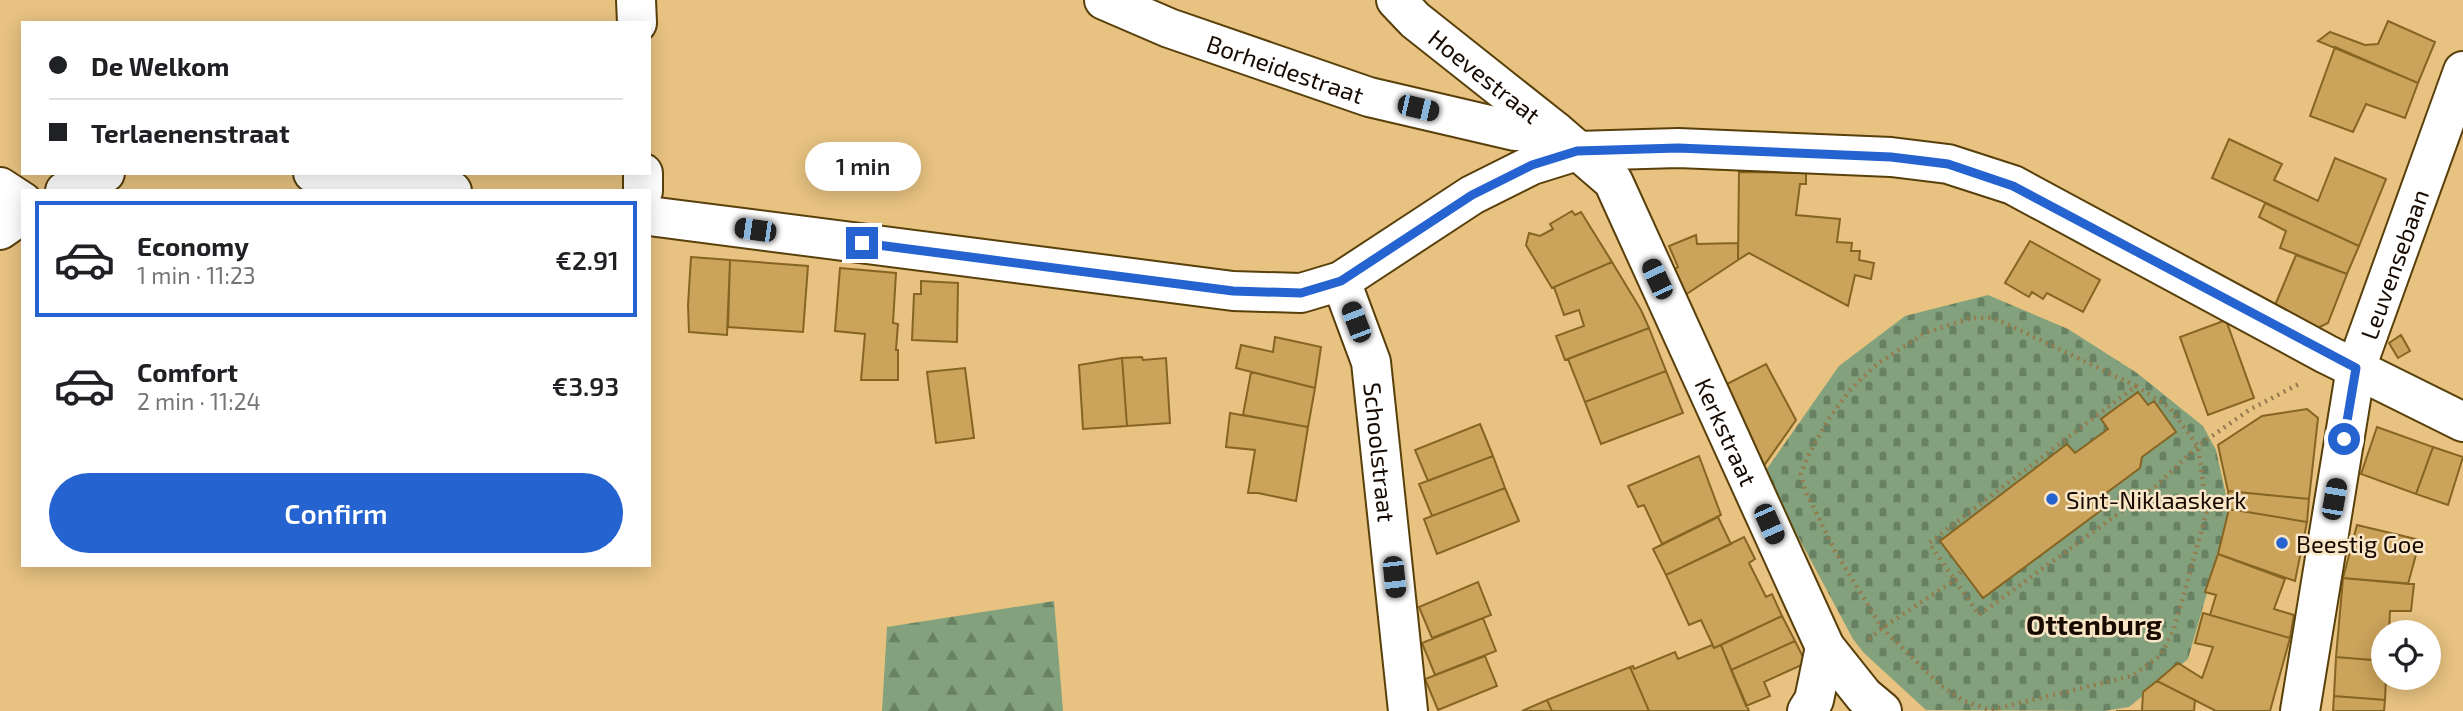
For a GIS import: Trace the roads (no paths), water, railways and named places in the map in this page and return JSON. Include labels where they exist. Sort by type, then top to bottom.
[{"type":"street","points":[[636,0],[637,21]]},
{"type":"street","name":"Borheidestraat","points":[[1104,0],[1168,28],[1369,97],[1566,141]]},
{"type":"street","name":"Hoevestraat","points":[[1396,0],[1415,20],[1566,141]]},
{"type":"street","name":"Leuvensebaan","points":[[2300,711],[2341,361],[2463,71]]},
{"type":"street","points":[[651,216],[1233,291],[1301,293],[1341,281],[1472,195],[1532,165],[1566,141],[1891,157],[1948,164],[2013,186],[2341,361],[2463,422]]},
{"type":"street","name":"Kerkstraat","points":[[1566,141],[1613,181],[1832,656],[1864,695],[1882,711]]},
{"type":"street","points":[[69,189],[99,175]]},
{"type":"street","points":[[328,175],[437,189]]},
{"type":"street","points":[[0,187],[21,201]]},
{"type":"street","points":[[0,230],[21,215]]},
{"type":"street","name":"Schoolstraat","points":[[1341,281],[1371,362],[1408,711]]},
{"type":"street","points":[[1807,711],[1832,656]]},
{"type":"place","name":"Sint-Niklaaskerk","points":[[2052,499]]},
{"type":"place","name":"Beestig Goe","points":[[2282,543]]},
{"type":"district","name":"Ottenburg","points":[[2094,624]]}]
